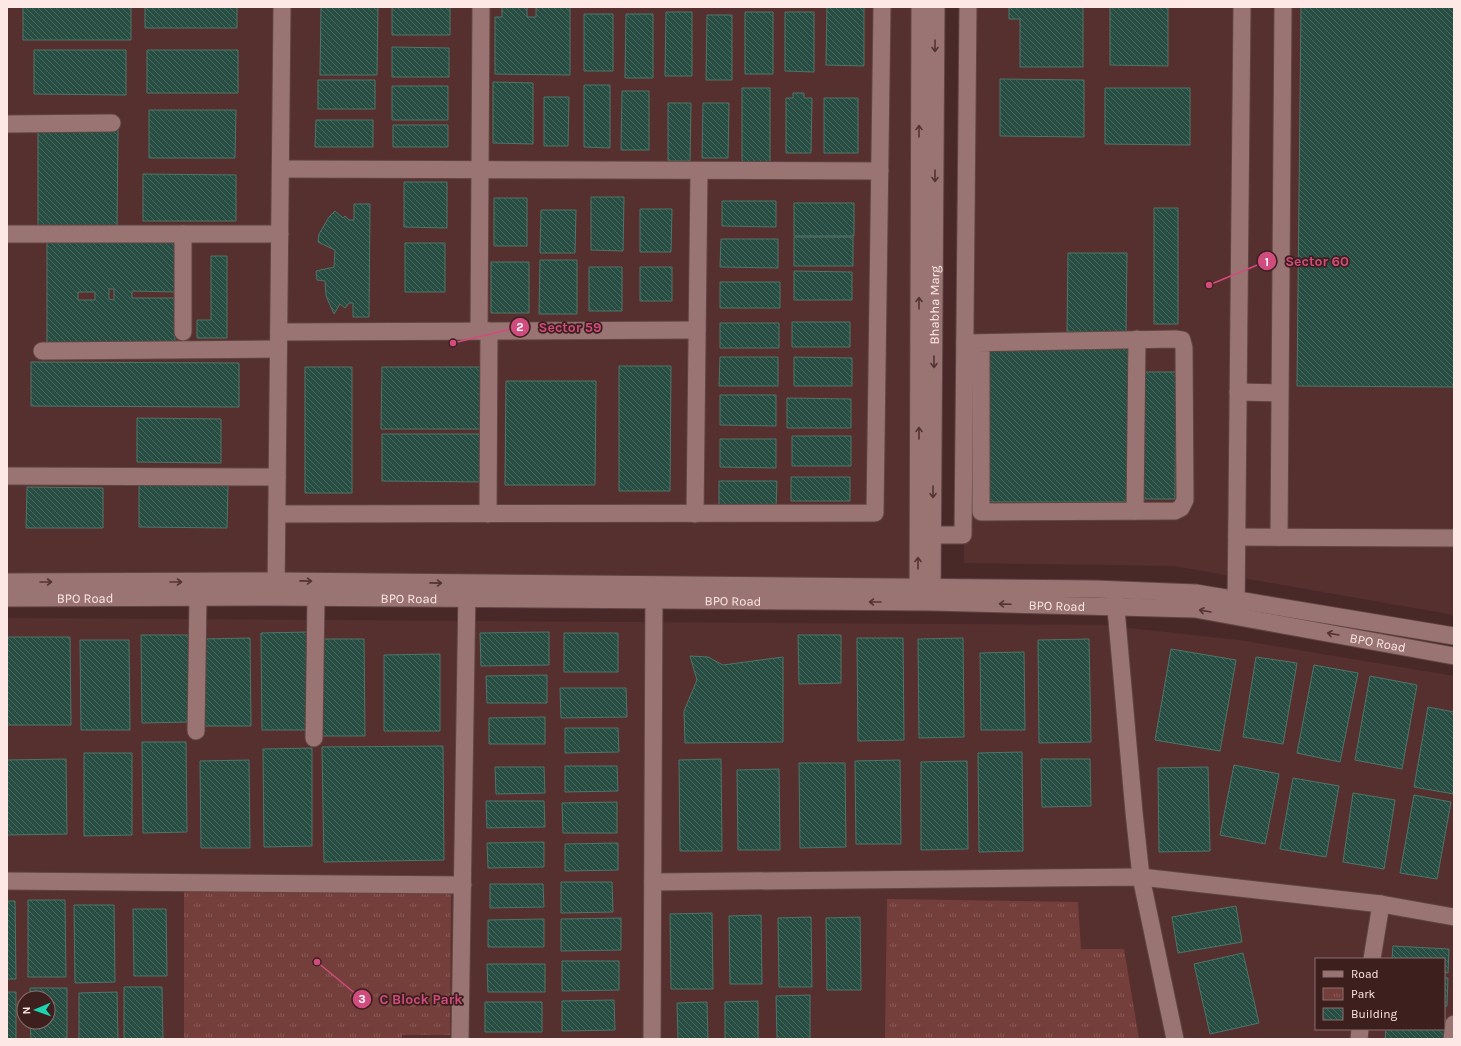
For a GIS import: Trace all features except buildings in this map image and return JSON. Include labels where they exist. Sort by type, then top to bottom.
[{"type":"street","points":[[276,589],[282,7]]},
{"type":"street","points":[[481,7],[480,170],[488,514]]},
{"type":"street","points":[[277,514],[875,514],[882,7]]},
{"type":"street","name":"Bhabha Marg","points":[[920,7],[925,595]]},
{"type":"street","name":"Bhabha Marg","points":[[925,595],[932,535],[936,7]]},
{"type":"street","points":[[968,7],[973,343],[981,512]]},
{"type":"street","points":[[1236,617],[1242,7]]},
{"type":"street","points":[[1279,537],[1283,7]]},
{"type":"street","points":[[7,124],[112,123]]},
{"type":"street","points":[[280,169],[880,172]]},
{"type":"street","points":[[695,514],[699,171]]},
{"type":"street","points":[[7,234],[280,234]]},
{"type":"street","points":[[183,234],[183,332]]},
{"type":"street","points":[[42,351],[484,331],[697,330]]},
{"type":"street","points":[[963,512],[1175,511],[1181,508],[1185,500],[1184,348],[1182,340],[1175,338],[973,343]]},
{"type":"street","points":[[1135,511],[1137,339]]},
{"type":"street","points":[[932,535],[963,535],[973,343]]},
{"type":"street","points":[[1238,392],[1279,393]]},
{"type":"street","points":[[7,476],[277,477]]},
{"type":"street","points":[[1237,537],[1454,538]]},
{"type":"street","name":"BPO Road","points":[[7,582],[276,589],[467,591],[925,595],[1114,590],[1196,593],[1454,636]]},
{"type":"street","name":"BPO Road","points":[[7,598],[198,597],[276,589],[316,597],[467,591]]},
{"type":"street","points":[[1114,590],[1117,608],[1141,877],[1175,1039]]},
{"type":"street","points":[[460,1039],[467,591]]},
{"type":"street","points":[[652,1039],[654,592]]},
{"type":"street","name":"BPO Road","points":[[925,595],[1117,608],[1195,609],[1454,656]]},
{"type":"street","points":[[196,731],[198,597]]},
{"type":"street","points":[[314,738],[316,597]]},
{"type":"street","points":[[653,882],[1141,877],[1381,904],[1454,917]]},
{"type":"street","points":[[7,881],[463,885]]},
{"type":"street","points":[[1372,958],[1381,904]]},
{"type":"street","points":[[1452,1039],[1454,1024]]},
{"type":"shaded area","points":[[7,7],[936,7],[932,587],[7,598]]},
{"type":"shaded area","points":[[964,7],[1454,7],[1454,615],[1174,566],[964,563]]},
{"type":"shaded area","points":[[7,618],[1102,625],[1239,640],[1454,676],[1454,1039],[7,1039]]},
{"type":"green space","points":[[184,889],[451,890],[450,1035],[402,1035],[402,1039],[184,1039]]},
{"type":"green space","points":[[887,899],[1078,902],[1081,949],[1124,949],[1139,1039],[885,1039]]},
{"type":"place","name":"Sector 60","points":[[1209,285]]},
{"type":"place","name":"Sector 59","points":[[453,343]]},
{"type":"place","name":"C Block Park","points":[[317,962]]}]
